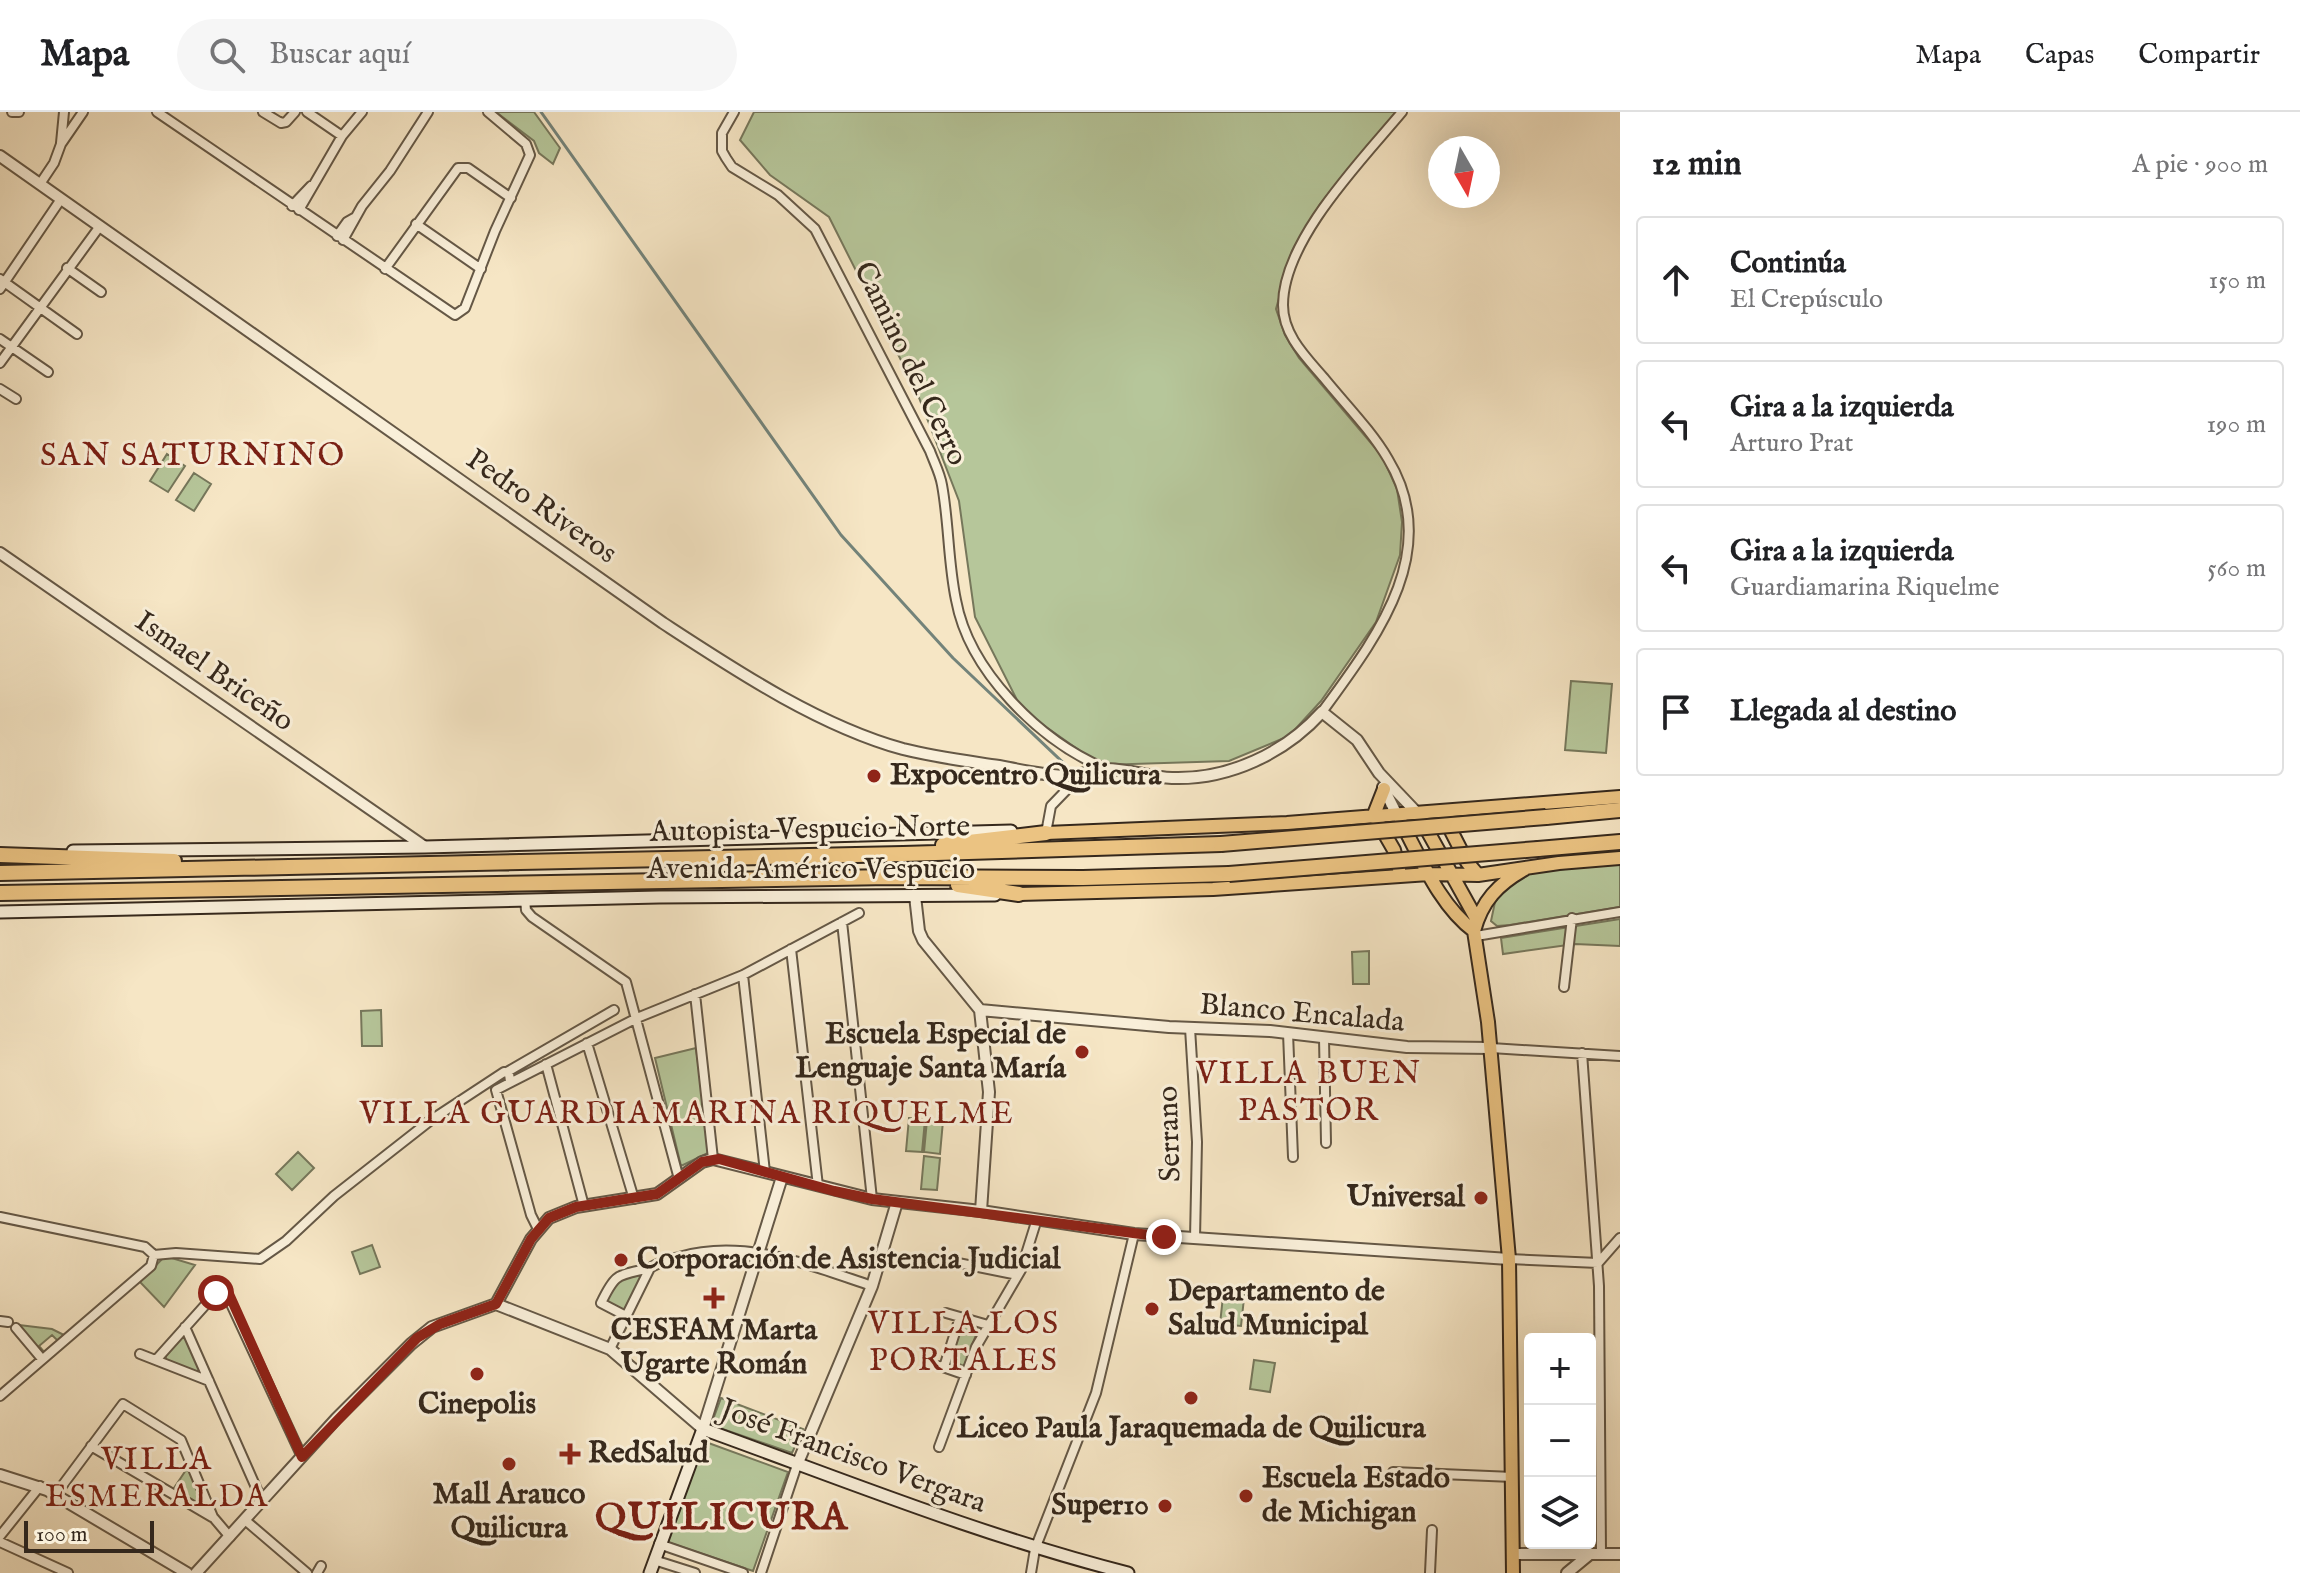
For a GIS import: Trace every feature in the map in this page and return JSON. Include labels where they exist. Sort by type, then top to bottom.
[{"type":"highway","name":"Autopista Vespucio Norte","points":[[0,873],[903,854],[1221,844],[1620,810]]},
{"type":"highway","points":[[903,854],[935,846],[1046,833]]},
{"type":"highway","name":"Autopista Vespucio Norte","points":[[0,893],[1229,874],[1620,842]]},
{"type":"highway","points":[[0,854],[134,858],[243,867]]},
{"type":"highway","points":[[890,877],[1019,894]]},
{"type":"main road","points":[[1384,789],[1373,817],[1384,830],[1399,860],[1398,876]]},
{"type":"main road","name":"Avenida Américo Vespucio","points":[[0,854],[1046,833],[1373,817],[1620,797]]},
{"type":"main road","points":[[1443,812],[1447,826],[1478,875]]},
{"type":"main road","points":[[1418,814],[1452,875],[1476,929],[1491,1048],[1509,1259],[1513,1573]]},
{"type":"main road","points":[[1397,815],[1429,874],[1461,922],[1476,929]]},
{"type":"main road","name":"Avenida Américo Vespucio","points":[[0,912],[1213,889],[1429,874],[1478,875],[1620,858]]},
{"type":"main road","points":[[1476,929],[1491,892],[1525,869]]},
{"type":"main road","points":[[650,1573],[703,1429]]},
{"type":"main road","name":"José Francisco Vergara","points":[[703,1429],[1035,1549],[1126,1573]]},
{"type":"street","points":[[61,144],[64,112]]},
{"type":"street","points":[[40,184],[54,163],[61,144],[83,112]]},
{"type":"street","points":[[157,112],[455,315],[465,308],[495,231],[529,160],[530,151],[526,144],[488,112]]},
{"type":"street","points":[[263,112],[281,123],[295,112]]},
{"type":"street","points":[[307,112],[342,136]]},
{"type":"street","points":[[296,208],[342,136],[362,112]]},
{"type":"street","points":[[340,238],[347,222],[354,218],[390,171],[428,112]]},
{"type":"street","name":"Camino del Cerro","points":[[734,112],[722,133],[722,151],[726,158],[732,167],[778,195],[815,229],[930,451],[942,481],[956,600],[972,646],[992,677],[1038,725],[1070,752],[1104,769]]},
{"type":"street","points":[[1104,769],[1172,778],[1200,777],[1224,772],[1284,746],[1322,712],[1369,646],[1391,605],[1404,568],[1410,521],[1404,492],[1389,460],[1296,344],[1285,320],[1283,297],[1293,262],[1321,210],[1402,112]]},
{"type":"street","name":"Pedro Riveros","points":[[0,156],[663,623],[738,672],[864,736],[903,749],[1048,774],[1081,775],[1104,769]]},
{"type":"street","points":[[385,269],[454,171],[460,167],[468,168],[511,198]]},
{"type":"street","points":[[61,199],[2,283],[77,334]]},
{"type":"street","points":[[416,224],[481,269]]},
{"type":"street","points":[[0,363],[100,226]]},
{"type":"street","points":[[67,268],[101,292]]},
{"type":"street","points":[[0,339],[48,372]]},
{"type":"street","points":[[0,389],[16,399]]},
{"type":"street","name":"Ismael Briceño","points":[[0,553],[425,847]]},
{"type":"street","points":[[1322,712],[1357,740],[1379,773],[1418,814]]},
{"type":"street","points":[[1379,773],[1397,815]]},
{"type":"street","points":[[1046,833],[1051,806],[1081,775]]},
{"type":"street","points":[[394,847],[400,840],[401,830]]},
{"type":"street","points":[[915,896],[923,940],[980,1010],[989,1084],[981,1211]]},
{"type":"street","points":[[525,900],[526,910],[532,917],[626,982],[679,1179]]},
{"type":"street","points":[[1476,929],[1620,912]]},
{"type":"street","points":[[0,1217],[145,1247],[154,1255],[176,1253],[260,1259],[286,1241],[334,1196],[444,1111],[499,1075],[509,1077],[546,1064],[637,1018],[743,975],[859,913]]},
{"type":"street","points":[[1564,987],[1572,918]]},
{"type":"street","points":[[842,922],[872,1199]]},
{"type":"street","points":[[791,949],[818,1186]]},
{"type":"street","points":[[743,975],[765,1172]]},
{"type":"street","points":[[695,994],[713,1159]]},
{"type":"street","points":[[538,1229],[531,1215],[496,1090],[509,1077],[614,1010]]},
{"type":"street","name":"Blanco Encalada","points":[[980,1010],[1288,1033],[1416,1048],[1491,1048],[1620,1056]]},
{"type":"street","name":"Serrano","points":[[1190,1028],[1197,1132],[1195,1238]]},
{"type":"street","points":[[1288,1033],[1293,1157]]},
{"type":"street","points":[[1324,1038],[1326,1143]]},
{"type":"street","points":[[587,1043],[634,1199]]},
{"type":"street","points":[[1582,1053],[1598,1263],[1596,1554]]},
{"type":"street","points":[[546,1064],[584,1206]]},
{"type":"street","points":[[196,1573],[417,1338],[440,1324],[496,1304],[538,1229],[554,1215],[584,1206],[657,1194],[702,1162],[713,1159],[872,1199],[981,1211],[1134,1234],[1598,1263]]},
{"type":"street","points":[[703,1429],[782,1177]]},
{"type":"street","points":[[761,1573],[797,1465],[872,1286],[897,1202]]},
{"type":"street","points":[[939,1447],[988,1325],[1018,1275],[1037,1219]]},
{"type":"street","points":[[1031,1573],[1035,1549],[1096,1393],[1134,1234]]},
{"type":"street","points":[[1598,1263],[1620,1238]]},
{"type":"street","points":[[626,1316],[601,1303],[610,1284],[618,1276],[697,1252],[758,1252],[872,1286]]},
{"type":"street","points":[[0,1396],[151,1266],[154,1255]]},
{"type":"street","points":[[958,1263],[1018,1275]]},
{"type":"street","points":[[610,1349],[650,1268]]},
{"type":"street","points":[[156,1360],[216,1293],[223,1290],[229,1294],[302,1457]]},
{"type":"street","name":"José Francisco Vergara","points":[[496,1304],[610,1349],[703,1429]]},
{"type":"street","points":[[946,1313],[988,1325]]},
{"type":"street","points":[[960,1317],[941,1366],[966,1375]]},
{"type":"street","points":[[8,1324],[42,1359]]},
{"type":"street","points":[[185,1327],[262,1501]]},
{"type":"street","points":[[140,1354],[209,1381]]},
{"type":"street","points":[[56,1494],[123,1404],[181,1440],[213,1517],[230,1537]]},
{"type":"street","points":[[91,1446],[213,1517]]},
{"type":"street","points":[[1393,1472],[1513,1477]]},
{"type":"street","points":[[0,1475],[40,1486],[56,1494],[187,1573]]},
{"type":"street","points":[[0,1536],[40,1486]]},
{"type":"street","points":[[245,1520],[307,1573]]},
{"type":"street","points":[[1430,1573],[1432,1530]]},
{"type":"street","points":[[0,1542],[68,1573]]},
{"type":"street","points":[[659,1544],[743,1573]]},
{"type":"street","points":[[1513,1554],[1620,1554]]},
{"type":"street","points":[[1567,1573],[1596,1554]]},
{"type":"street","points":[[654,1560],[695,1573]]},
{"type":"street","points":[[709,1573],[712,1563]]},
{"type":"green space","points":[[496,112],[534,112],[560,148],[553,164],[539,153],[534,141]]},
{"type":"green space","points":[[754,112],[1396,112],[1320,204],[1292,251],[1276,309],[1285,335],[1299,358],[1382,456],[1397,489],[1402,522],[1400,555],[1376,622],[1321,701],[1289,736],[1229,761],[1100,765],[1022,710],[975,617],[959,501],[916,390],[829,217],[770,175],[740,140]]},
{"type":"green space","points":[[167,454],[185,466],[168,492],[150,481]]},
{"type":"green space","points":[[194,473],[211,484],[194,511],[176,500]]},
{"type":"green space","points":[[1571,681],[1612,684],[1606,753],[1565,750]]},
{"type":"green space","points":[[1620,863],[1620,907],[1510,925],[1497,926],[1491,921],[1495,902],[1508,886],[1527,873]]},
{"type":"green space","points":[[1620,919],[1620,946],[1575,944],[1503,954],[1501,938]]},
{"type":"green space","points":[[1369,951],[1369,984],[1353,984],[1352,952]]},
{"type":"green space","points":[[381,1010],[382,1046],[362,1046],[361,1011]]},
{"type":"green space","points":[[696,1048],[710,1152],[681,1166],[655,1058]]},
{"type":"green space","points":[[909,1118],[925,1120],[922,1152],[906,1151]]},
{"type":"green space","points":[[927,1120],[943,1121],[940,1154],[924,1152]]},
{"type":"green space","points":[[298,1152],[314,1168],[292,1190],[276,1174]]},
{"type":"green space","points":[[924,1156],[940,1158],[937,1190],[921,1189]]},
{"type":"green space","points":[[372,1245],[380,1267],[360,1274],[352,1252]]},
{"type":"green space","points":[[165,1256],[195,1265],[164,1307],[140,1282]]},
{"type":"green space","points":[[643,1274],[624,1310],[605,1302],[616,1281]]},
{"type":"green space","points":[[1224,1287],[1245,1289],[1241,1326],[1220,1324]]},
{"type":"green space","points":[[963,1321],[979,1327],[964,1366],[949,1360]]},
{"type":"green space","points":[[19,1325],[52,1329],[66,1336],[59,1342],[52,1335],[39,1346],[45,1353],[43,1355]]},
{"type":"green space","points":[[184,1333],[203,1376],[167,1362],[165,1354]]},
{"type":"green space","points":[[1254,1360],[1275,1363],[1270,1392],[1250,1389]]},
{"type":"green space","points":[[721,1398],[803,1429],[792,1453],[711,1425]]},
{"type":"green space","points":[[703,1441],[788,1472],[753,1571],[667,1542]]},
{"type":"green space","points":[[188,1467],[206,1509],[174,1488]]},
{"type":"waterway","points":[[541,112],[841,535],[953,658],[1073,772]]},
{"type":"place","name":"Expocentro Quilicura","points":[[874,776]]},
{"type":"place","name":"Escuela Especial de Lenguaje Santa María","points":[[1082,1052]]},
{"type":"place","name":"Universal","points":[[1481,1198]]},
{"type":"place","name":"Corporación de Asistencia Judicial","points":[[621,1260]]},
{"type":"place","name":"CESFAM Marta Ugarte Román","points":[[714,1298]]},
{"type":"place","name":"Departamento de Salud Municipal","points":[[1152,1309]]},
{"type":"place","name":"Cinepolis","points":[[477,1374]]},
{"type":"place","name":"Liceo Paula Jaraquemada de Quilicura","points":[[1191,1398]]},
{"type":"place","name":"RedSalud","points":[[570,1454]]},
{"type":"place","name":"Mall Arauco Quilicura","points":[[509,1464]]},
{"type":"place","name":"Escuela Estado de Michigan","points":[[1246,1496]]},
{"type":"place","name":"Super10","points":[[1165,1506]]},
{"type":"district","name":"SAN SATURNINO","points":[[193,456]]},
{"type":"district","name":"VILLA BUEN PASTOR","points":[[1309,1092]]},
{"type":"district","name":"VILLA GUARDIAMARINA RIQUELME","points":[[687,1114]]},
{"type":"district","name":"VILLA LOS PORTALES","points":[[964,1342]]},
{"type":"district","name":"VILLA ESMERALDA","points":[[157,1478]]},
{"type":"district","name":"QUILICURA","points":[[722,1519]]},
{"type":"route","points":[[216,1293],[223,1290],[229,1294],[302,1457],[417,1338],[432,1327],[496,1304],[531,1239],[549,1218],[576,1207],[657,1194],[707,1160],[719,1159],[872,1199],[1164,1237]]}]
